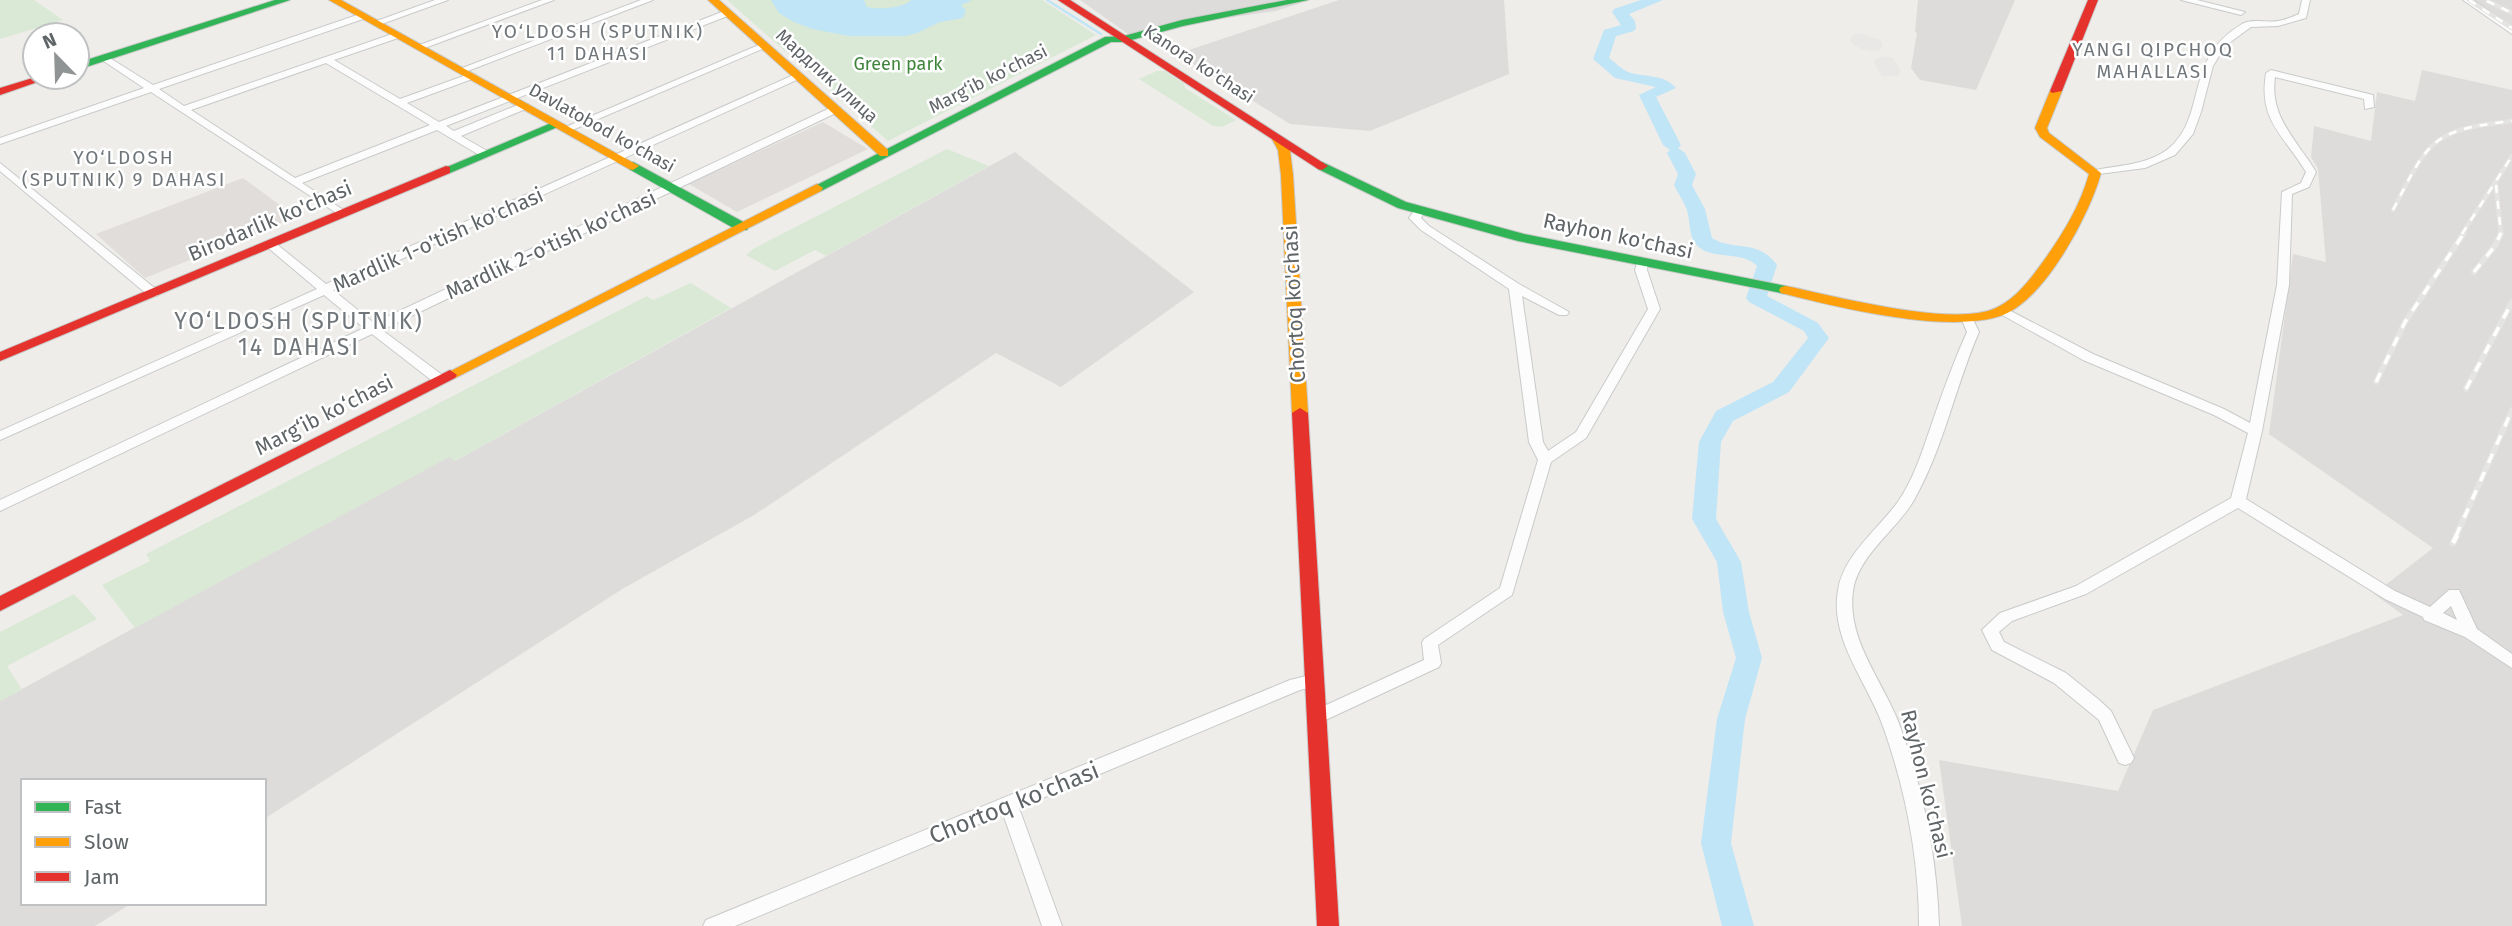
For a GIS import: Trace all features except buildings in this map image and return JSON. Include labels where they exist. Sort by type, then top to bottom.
[{"type":"street","points":[[91,62],[285,0]]},
{"type":"street","points":[[0,141],[152,88],[369,20],[444,0]]},
{"type":"street","points":[[419,47],[550,0]]},
{"type":"street","points":[[399,103],[649,0]]},
{"type":"street","name":"Мардлик улица","points":[[713,0],[884,153]]},
{"type":"street","name":"Kanora ko'chasi","points":[[1063,0],[1278,139]]},
{"type":"street","points":[[1115,36],[1161,18],[1281,0]]},
{"type":"street","points":[[1115,36],[1303,0]]},
{"type":"street","points":[[2093,0],[2040,128],[2046,138],[2082,159],[2095,173],[2143,167],[2178,149],[2190,132],[2214,52],[2247,24],[2281,24],[2303,16],[2305,0]]},
{"type":"street","points":[[2185,0],[2241,12]]},
{"type":"street","points":[[2239,0],[2247,24]]},
{"type":"street","points":[[2467,0],[2512,31]]},
{"type":"street","name":"Davlatobod ko'chasi","points":[[341,1],[369,20],[742,227]]},
{"type":"street","points":[[454,135],[517,102],[727,13]]},
{"type":"street","points":[[1152,56],[1146,41],[1154,30]]},
{"type":"street","points":[[184,109],[398,35]]},
{"type":"street","name":"Marg‘ib ko‘chasi","points":[[0,604],[1115,36]]},
{"type":"street","points":[[561,126],[764,46]]},
{"type":"street","points":[[105,58],[341,213]]},
{"type":"street","points":[[327,60],[485,153]]},
{"type":"street","points":[[2125,758],[2105,716],[2060,678],[1998,646],[1990,630],[2006,617],[2081,590],[2238,501],[2255,431],[2283,285],[2287,192],[2305,185],[2311,172],[2300,152],[2280,127],[2268,100],[2271,73],[2369,97],[2369,107]]},
{"type":"street","name":"Mardlik 1-o'tish ko'chasi","points":[[0,436],[798,76]]},
{"type":"street","points":[[0,92],[21,85]]},
{"type":"street","points":[[294,182],[438,125],[517,102]]},
{"type":"street","name":"Mardlik 2-o'tish ko'chasi","points":[[0,506],[836,109]]},
{"type":"street","name":"Birodarlik ko'chasi","points":[[0,357],[485,153],[561,126]]},
{"type":"street","name":"Rayhon ko'chasi","points":[[1278,139],[1323,167],[1419,211],[1509,234],[1751,284],[1923,315],[1967,318],[2001,311],[2021,297],[2057,253],[2092,186],[2095,173]]},
{"type":"street","name":"Chortoq ko'chasi","points":[[1278,139],[1284,150],[1287,175],[1328,926]]},
{"type":"street","points":[[1287,175],[1290,167],[1299,163],[1323,167]]},
{"type":"street","points":[[3,171],[153,293]]},
{"type":"street","points":[[1419,211],[1415,218],[1425,228],[1515,286],[1563,312]]},
{"type":"street","points":[[270,244],[440,380]]},
{"type":"street","points":[[1317,717],[1433,663],[1430,643],[1507,591],[1545,460],[1581,435],[1654,309],[1641,270],[1642,262]]},
{"type":"street","points":[[1515,286],[1536,443],[1545,460]]},
{"type":"street","points":[[2001,311],[2088,357],[2218,412],[2255,431]]},
{"type":"street","name":"Rayhon ko'chasi","points":[[1930,926],[1928,880],[1912,803],[1893,729],[1881,697],[1846,632],[1844,589],[1863,555],[1906,502],[1927,460],[1963,351],[1973,332],[1967,318]]},
{"type":"street","points":[[2238,501],[2390,595],[2471,633],[2512,662]]},
{"type":"street","points":[[2430,616],[2455,594],[2471,633]]},
{"type":"street","name":"Chortoq ko'chasi","points":[[713,926],[1296,685],[1314,680]]},
{"type":"street","points":[[1009,805],[1052,926]]},
{"type":"shaded area","points":[[1080,0],[1310,0],[1276,11],[1227,18],[1186,19],[1128,34]]},
{"type":"shaded area","points":[[1339,0],[1504,0],[1509,74],[1370,131],[1290,124],[1177,54]]},
{"type":"shaded area","points":[[1918,0],[2015,0],[1976,90],[1920,80],[1911,68],[1917,33]]},
{"type":"shaded area","points":[[2471,0],[2512,0],[2512,28]]},
{"type":"shaded area","points":[[2422,70],[2512,90],[2512,926],[1962,926],[1939,760],[2118,791],[2153,710],[2403,615],[2374,594],[2433,548],[2269,434],[2293,254],[2326,262],[2318,169],[2311,157],[2314,126],[2371,141],[2377,92],[2415,101]]},
{"type":"shaded area","points":[[823,122],[868,149],[737,212],[689,184]]},
{"type":"shaded area","points":[[1015,152],[1194,292],[1061,387],[996,353],[754,515],[624,588],[266,818],[266,779],[21,779],[21,905],[129,905],[95,926],[0,926],[0,701],[450,456],[455,461]]},
{"type":"shaded area","points":[[243,178],[296,217],[145,278],[96,234]]},
{"type":"green space","points":[[0,0],[34,0],[63,20],[21,21],[21,33],[0,39]]},
{"type":"green space","name":"Green park","points":[[727,0],[1042,0],[1096,35],[888,141]]},
{"type":"green space","points":[[1157,71],[1165,71],[1184,84],[1185,88],[1236,120],[1222,127],[1213,126],[1139,79]]},
{"type":"green space","points":[[947,149],[989,166],[826,256],[815,250],[775,271],[746,255],[753,249]]},
{"type":"green space","points":[[691,283],[731,308],[455,461],[449,457],[135,628],[102,585],[150,561],[146,554],[647,296],[653,300]]},
{"type":"green space","points":[[74,594],[97,619],[7,666],[22,690],[0,701],[0,632]]},
{"type":"water","points":[[771,0],[864,0],[867,7],[878,8],[897,7],[911,0],[972,0],[961,5],[966,10],[963,18],[940,22],[917,33],[905,36],[849,36],[812,29],[794,22],[779,13]]},
{"type":"waterway","points":[[1047,0],[1101,34]]},
{"type":"waterway","points":[[1656,0],[1619,12],[1628,21],[1629,28],[1609,33],[1601,59],[1621,75],[1659,82],[1668,88],[1647,95],[1672,145]]},
{"type":"waterway","points":[[1676,153],[1687,174],[1683,185],[1696,209],[1703,241],[1719,248],[1753,253],[1760,258],[1767,265],[1756,298],[1811,327],[1819,338],[1781,387],[1724,416],[1710,442],[1704,519],[1729,562],[1736,612],[1749,658],[1731,719],[1716,843],[1738,926]]},
{"type":"taxiway","points":[[1861,40],[1872,45]]},
{"type":"taxiway","points":[[1885,63],[1890,71]]},
{"type":"railway","points":[[2469,0],[2512,28]]},
{"type":"railway","points":[[2487,1],[2512,13]]},
{"type":"railway","points":[[2393,210],[2415,168],[2436,143],[2464,129],[2512,121]]},
{"type":"railway","points":[[2462,234],[2512,156]]},
{"type":"railway","points":[[2496,185],[2501,233]]},
{"type":"railway","points":[[2376,382],[2405,322],[2464,233]]},
{"type":"railway","points":[[2474,272],[2495,246],[2501,233]]},
{"type":"railway","points":[[2466,389],[2512,302]]},
{"type":"railway","points":[[2456,536],[2512,410]]},
{"type":"railway","points":[[2453,543],[2457,535]]},
{"type":"traffic: fast","points":[[91,62],[285,0]]},
{"type":"traffic: fast","points":[[817,188],[1109,39],[1124,39],[1182,23],[1303,0]]},
{"type":"traffic: fast","points":[[446,170],[556,124]]},
{"type":"traffic: fast","points":[[633,166],[742,227]]},
{"type":"traffic: fast","points":[[1322,166],[1402,205],[1523,238],[1786,290]]},
{"type":"traffic: slow","points":[[334,0],[633,166]]},
{"type":"traffic: slow","points":[[713,0],[884,153]]},
{"type":"traffic: slow","points":[[1786,290],[1895,312],[1955,318],[1980,317],[1999,312],[2015,302],[2035,282],[2066,239],[2083,207],[2095,173],[2044,135],[2041,128],[2056,91]]},
{"type":"traffic: slow","points":[[1278,139],[1284,150],[1287,175],[1300,413]]},
{"type":"traffic: slow","points":[[450,375],[817,188]]},
{"type":"traffic: jam","points":[[1063,0],[1322,166]]},
{"type":"traffic: jam","points":[[2056,91],[2093,0]]},
{"type":"traffic: jam","points":[[0,92],[21,85]]},
{"type":"traffic: jam","points":[[0,357],[446,170]]},
{"type":"traffic: jam","points":[[0,604],[450,375]]},
{"type":"traffic: jam","points":[[1300,413],[1328,926]]},
{"type":"district","name":"YO‘LDOSH (SPUTNIK) 11 DAHASI","points":[[598,42]]},
{"type":"district","name":"YANGI QIPCHOQ MAHALLASI","points":[[2153,60]]},
{"type":"district","name":"YO‘LDOSH (SPUTNIK) 9 DAHASI","points":[[124,168]]},
{"type":"district","name":"YO‘LDOSH (SPUTNIK) 14 DAHASI","points":[[299,334]]}]
